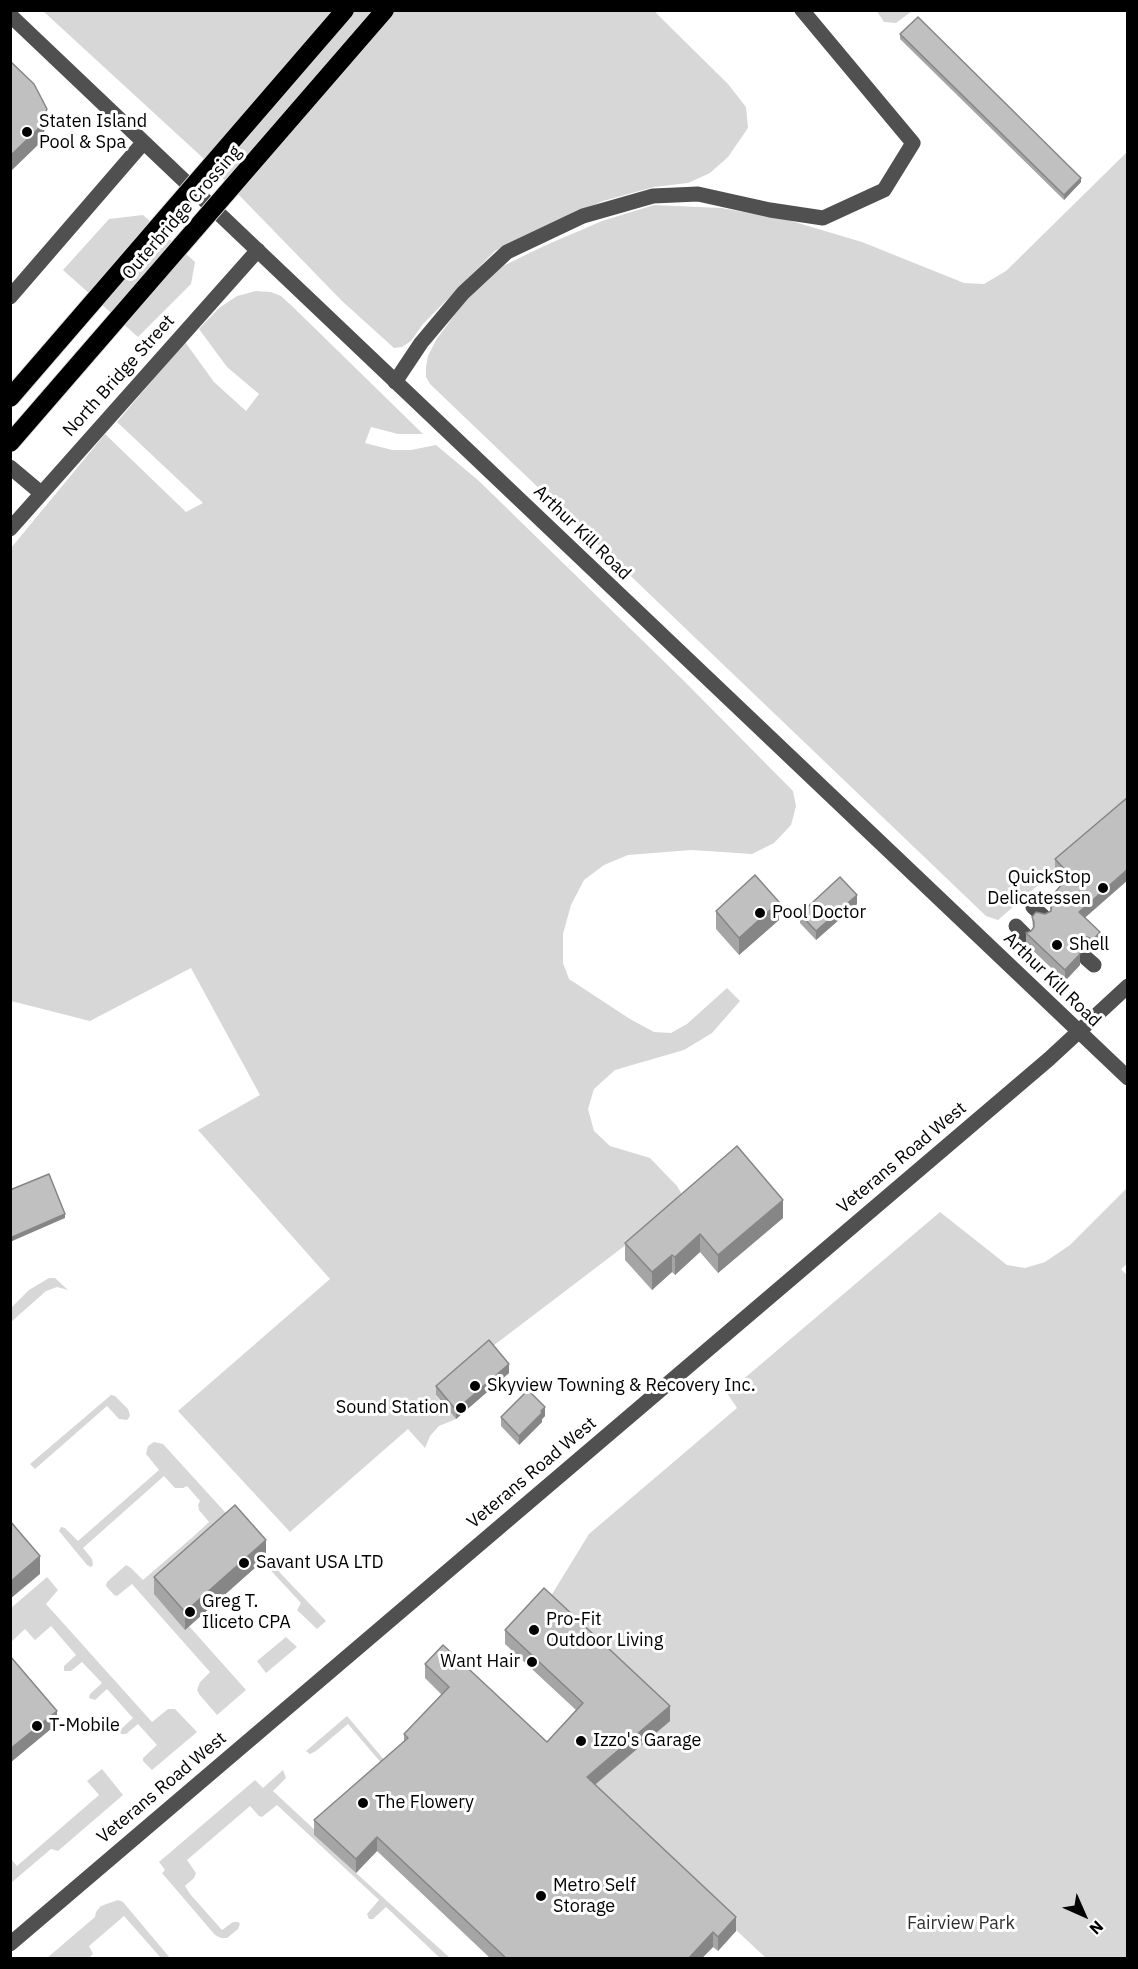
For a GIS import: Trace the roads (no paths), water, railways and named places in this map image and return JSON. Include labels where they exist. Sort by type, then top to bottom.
[{"type":"highway","name":"Outerbridge Crossing","points":[[10,398],[345,10]]},
{"type":"highway","name":"Outerbridge Crossing","points":[[10,443],[385,10]]},
{"type":"street","points":[[395,382],[421,342],[463,293],[507,252],[583,216],[652,196],[698,194],[770,210],[823,218],[884,190],[913,143],[802,10]]},
{"type":"street","name":"Arthur Kill Road","points":[[10,15],[1128,1078]]},
{"type":"street","points":[[10,297],[143,143]]},
{"type":"street","name":"North Bridge Street","points":[[10,529],[258,250]]},
{"type":"street","points":[[10,467],[41,493]]},
{"type":"street","name":"Veterans Road West","points":[[10,1944],[1049,1059],[1128,986]]},
{"type":"place","name":"Staten Island Pool & Spa","points":[[27,132]]},
{"type":"place","name":"QuickStop Delicatessen","points":[[1103,888]]},
{"type":"place","name":"Pool Doctor","points":[[760,913]]},
{"type":"place","name":"Shell","points":[[1057,945]]},
{"type":"place","name":"Skyview Towning & Recovery Inc.","points":[[475,1386]]},
{"type":"place","name":"Sound Station","points":[[461,1408]]},
{"type":"place","name":"Savant USA LTD","points":[[244,1563]]},
{"type":"place","name":"Greg T. Iliceto CPA","points":[[190,1612]]},
{"type":"place","name":"Pro-Fit Outdoor Living","points":[[534,1630]]},
{"type":"place","name":"Want Hair","points":[[532,1662]]},
{"type":"place","name":"T-Mobile","points":[[37,1726]]},
{"type":"place","name":"Izzo's Garage","points":[[581,1741]]},
{"type":"place","name":"The Flowery","points":[[363,1803]]},
{"type":"place","name":"Metro Self Storage","points":[[541,1896]]},
{"type":"park label","name":"Fairview Park","points":[[961,1924]]}]
